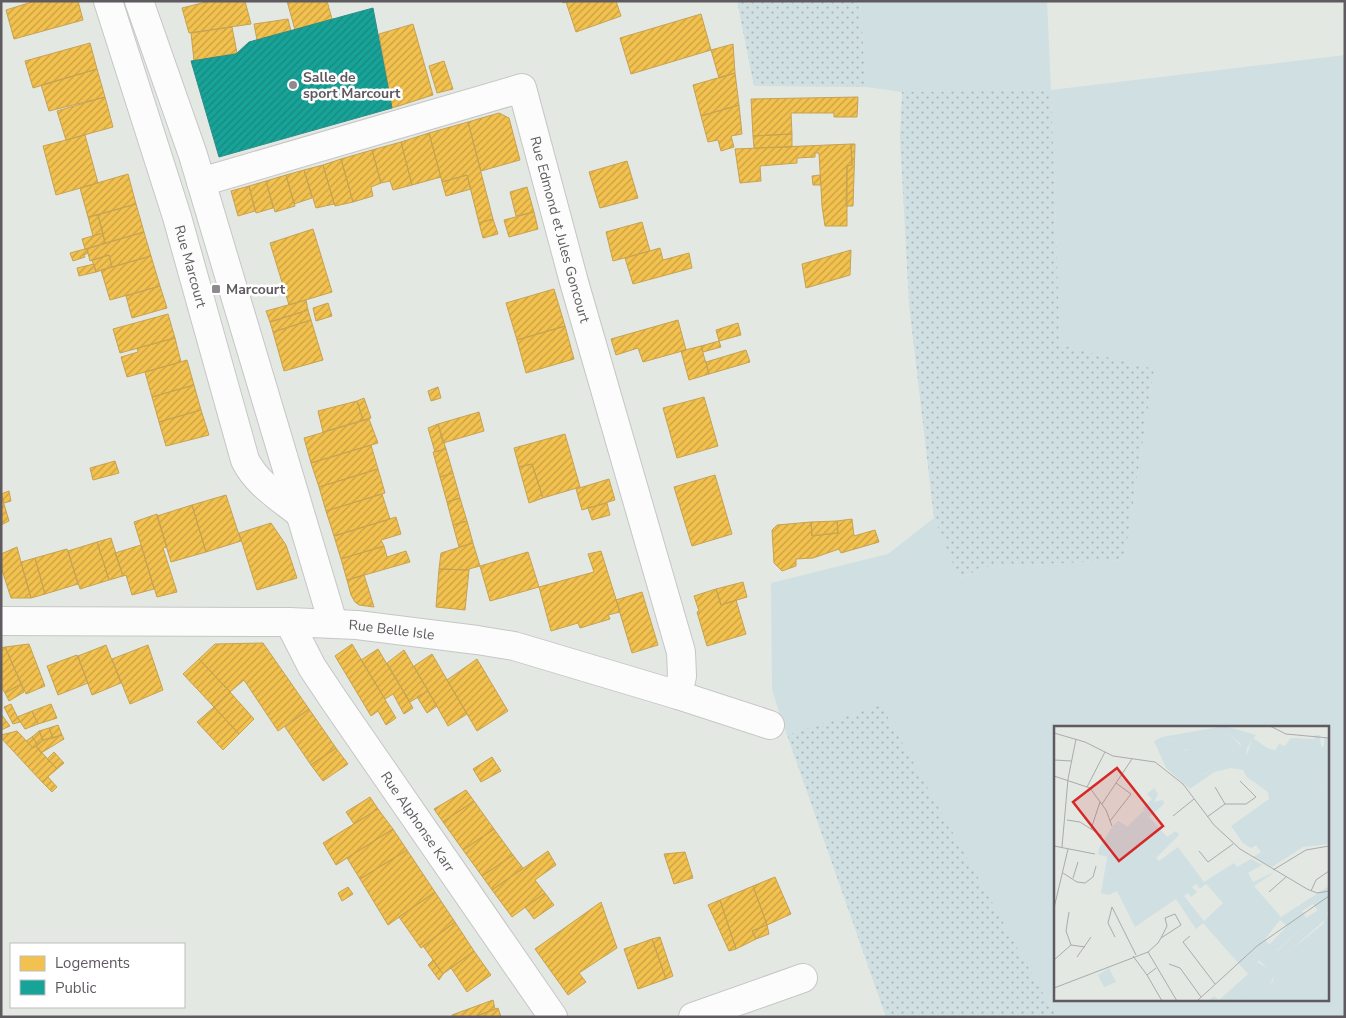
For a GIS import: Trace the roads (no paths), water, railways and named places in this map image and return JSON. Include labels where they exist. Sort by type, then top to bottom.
[{"type":"street","name":"Rue Marcourt","points":[[108,1],[177,217],[245,460],[258,480],[299,513]]},
{"type":"street","points":[[139,1],[201,182],[333,623]]},
{"type":"street","name":"Rue Edmond et Jules Goncourt","points":[[201,182],[522,88],[574,282],[682,652],[682,670],[678,694]]},
{"type":"street","name":"Rue Belle Isle","points":[[1,621],[333,623],[477,640],[514,646],[678,694],[770,725]]},
{"type":"street","name":"Rue Alphonse Karr","points":[[288,622],[312,667],[334,700],[553,1017]]},
{"type":"street","points":[[693,1017],[804,978]]},
{"type":"place","name":"Salle de sport Marcourt","points":[[293,85]]},
{"type":"place","name":"Marcourt","points":[[216,289]]}]
